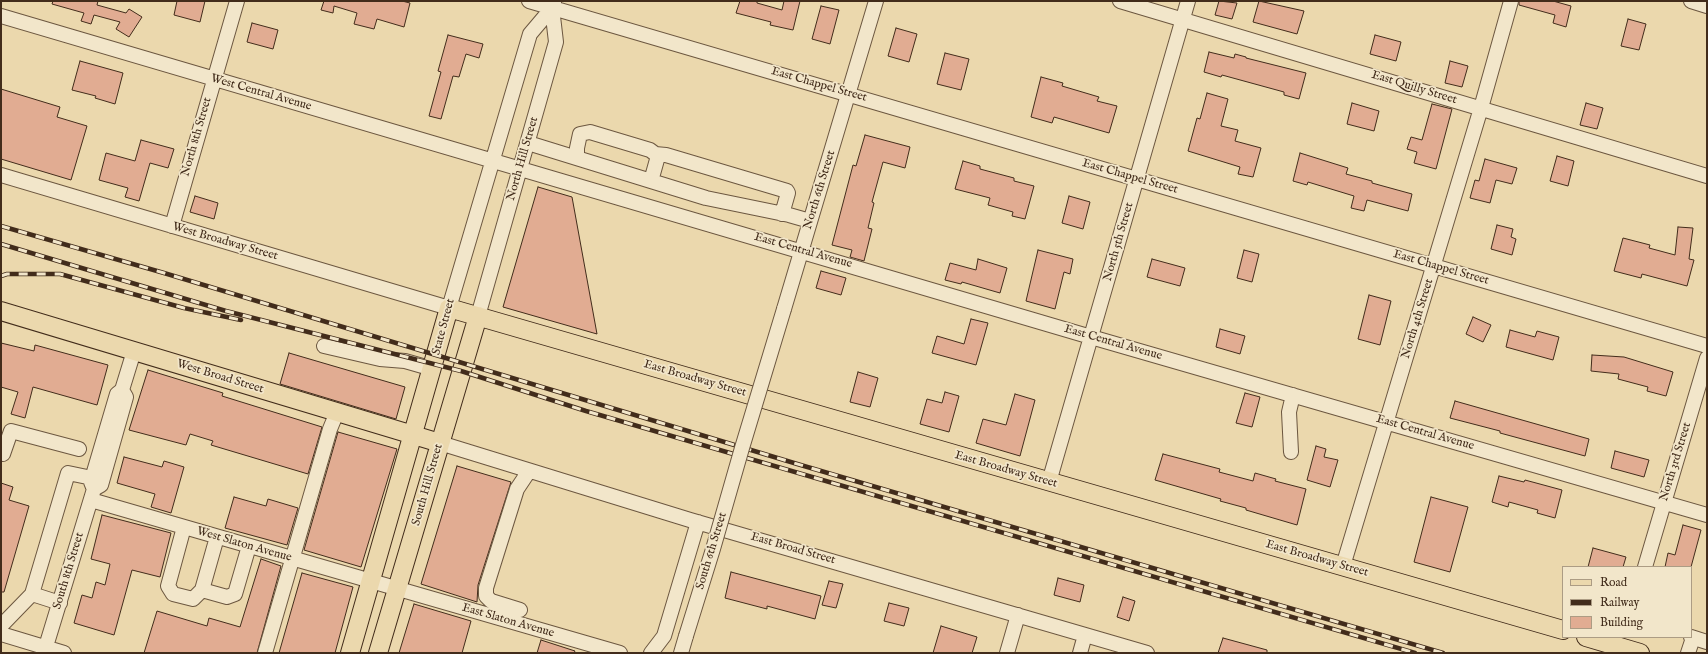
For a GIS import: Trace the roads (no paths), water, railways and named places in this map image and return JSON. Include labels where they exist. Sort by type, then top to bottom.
[{"type":"main road","name":"East Broadway Street","points":[[449,308],[1562,630]]},
{"type":"main road","name":"State Street","points":[[350,653],[412,435],[433,369],[449,308]]},
{"type":"main road","name":"West Broad Street","points":[[1,311],[440,443]]},
{"type":"main road","name":"South Hill Street","points":[[378,653],[478,316]]},
{"type":"main road","points":[[1593,638],[1622,642],[1640,653]]},
{"type":"street","name":"North 8th Street","points":[[172,226],[237,1]]},
{"type":"street","name":"East Chappel Street","points":[[529,1],[553,4],[1137,180],[1707,346]]},
{"type":"street","name":"North 6th Street","points":[[742,448],[876,1]]},
{"type":"street","name":"East Quilly Street","points":[[1120,1],[1707,176]]},
{"type":"street","name":"North 5th Street","points":[[1049,482],[1188,1]]},
{"type":"street","name":"North 4th Street","points":[[1343,566],[1481,108],[1510,1]]},
{"type":"street","points":[[1691,1],[1707,6]]},
{"type":"street","name":"North Hill Street","points":[[478,316],[556,42],[553,4]]},
{"type":"street","name":"State Street","points":[[449,308],[530,34],[553,4]]},
{"type":"street","name":"West Central Avenue","points":[[1,16],[520,170]]},
{"type":"street","points":[[577,158],[577,148],[580,134],[590,132],[650,150],[658,156],[651,181]]},
{"type":"street","points":[[528,143],[706,198],[810,221]]},
{"type":"street","points":[[655,154],[666,154],[787,191],[788,193],[782,214]]},
{"type":"street","name":"East Central Avenue","points":[[520,170],[1707,515]]},
{"type":"street","name":"West Broadway Street","points":[[1,175],[449,308]]},
{"type":"street","points":[[324,346],[380,359],[405,361],[433,369]]},
{"type":"street","name":"South 8th Street","points":[[45,650],[93,489],[101,484],[126,397],[122,390],[134,351]]},
{"type":"street","name":"North 3rd Street","points":[[1644,566],[1707,358]]},
{"type":"street","points":[[1291,452],[1289,412],[1293,395]]},
{"type":"street","points":[[265,653],[336,412]]},
{"type":"street","points":[[1,453],[3,454],[11,431],[79,449]]},
{"type":"street","name":"East Broad Street","points":[[440,443],[698,522],[1147,653]]},
{"type":"street","name":"South 6th Street","points":[[681,653],[742,448]]},
{"type":"street","points":[[520,610],[491,601],[486,596],[486,588],[517,489],[530,471]]},
{"type":"street","name":"West Slaton Avenue","points":[[32,594],[68,473],[93,489],[184,527],[397,590]]},
{"type":"street","points":[[651,653],[664,636],[698,522]]},
{"type":"street","points":[[184,527],[168,586],[173,594],[193,599],[202,590],[217,537]]},
{"type":"street","points":[[202,590],[227,597],[235,594],[249,546]]},
{"type":"street","name":"East Slaton Avenue","points":[[397,590],[620,653]]},
{"type":"street","points":[[1,626],[32,594],[60,603]]},
{"type":"street","points":[[1007,653],[1018,615]]},
{"type":"street","points":[[1,634],[45,650],[64,653]]},
{"type":"street","points":[[1080,653],[1085,635]]},
{"type":"street","points":[[1692,637],[1707,642]]},
{"type":"street","points":[[1688,653],[1692,638]]},
{"type":"railway","points":[[1,226],[164,273],[804,466],[1443,653]]},
{"type":"railway","points":[[1,244],[226,311],[461,371],[586,411],[1415,653]]},
{"type":"railway","points":[[1,276],[7,274],[60,274],[184,308],[241,320]]}]
